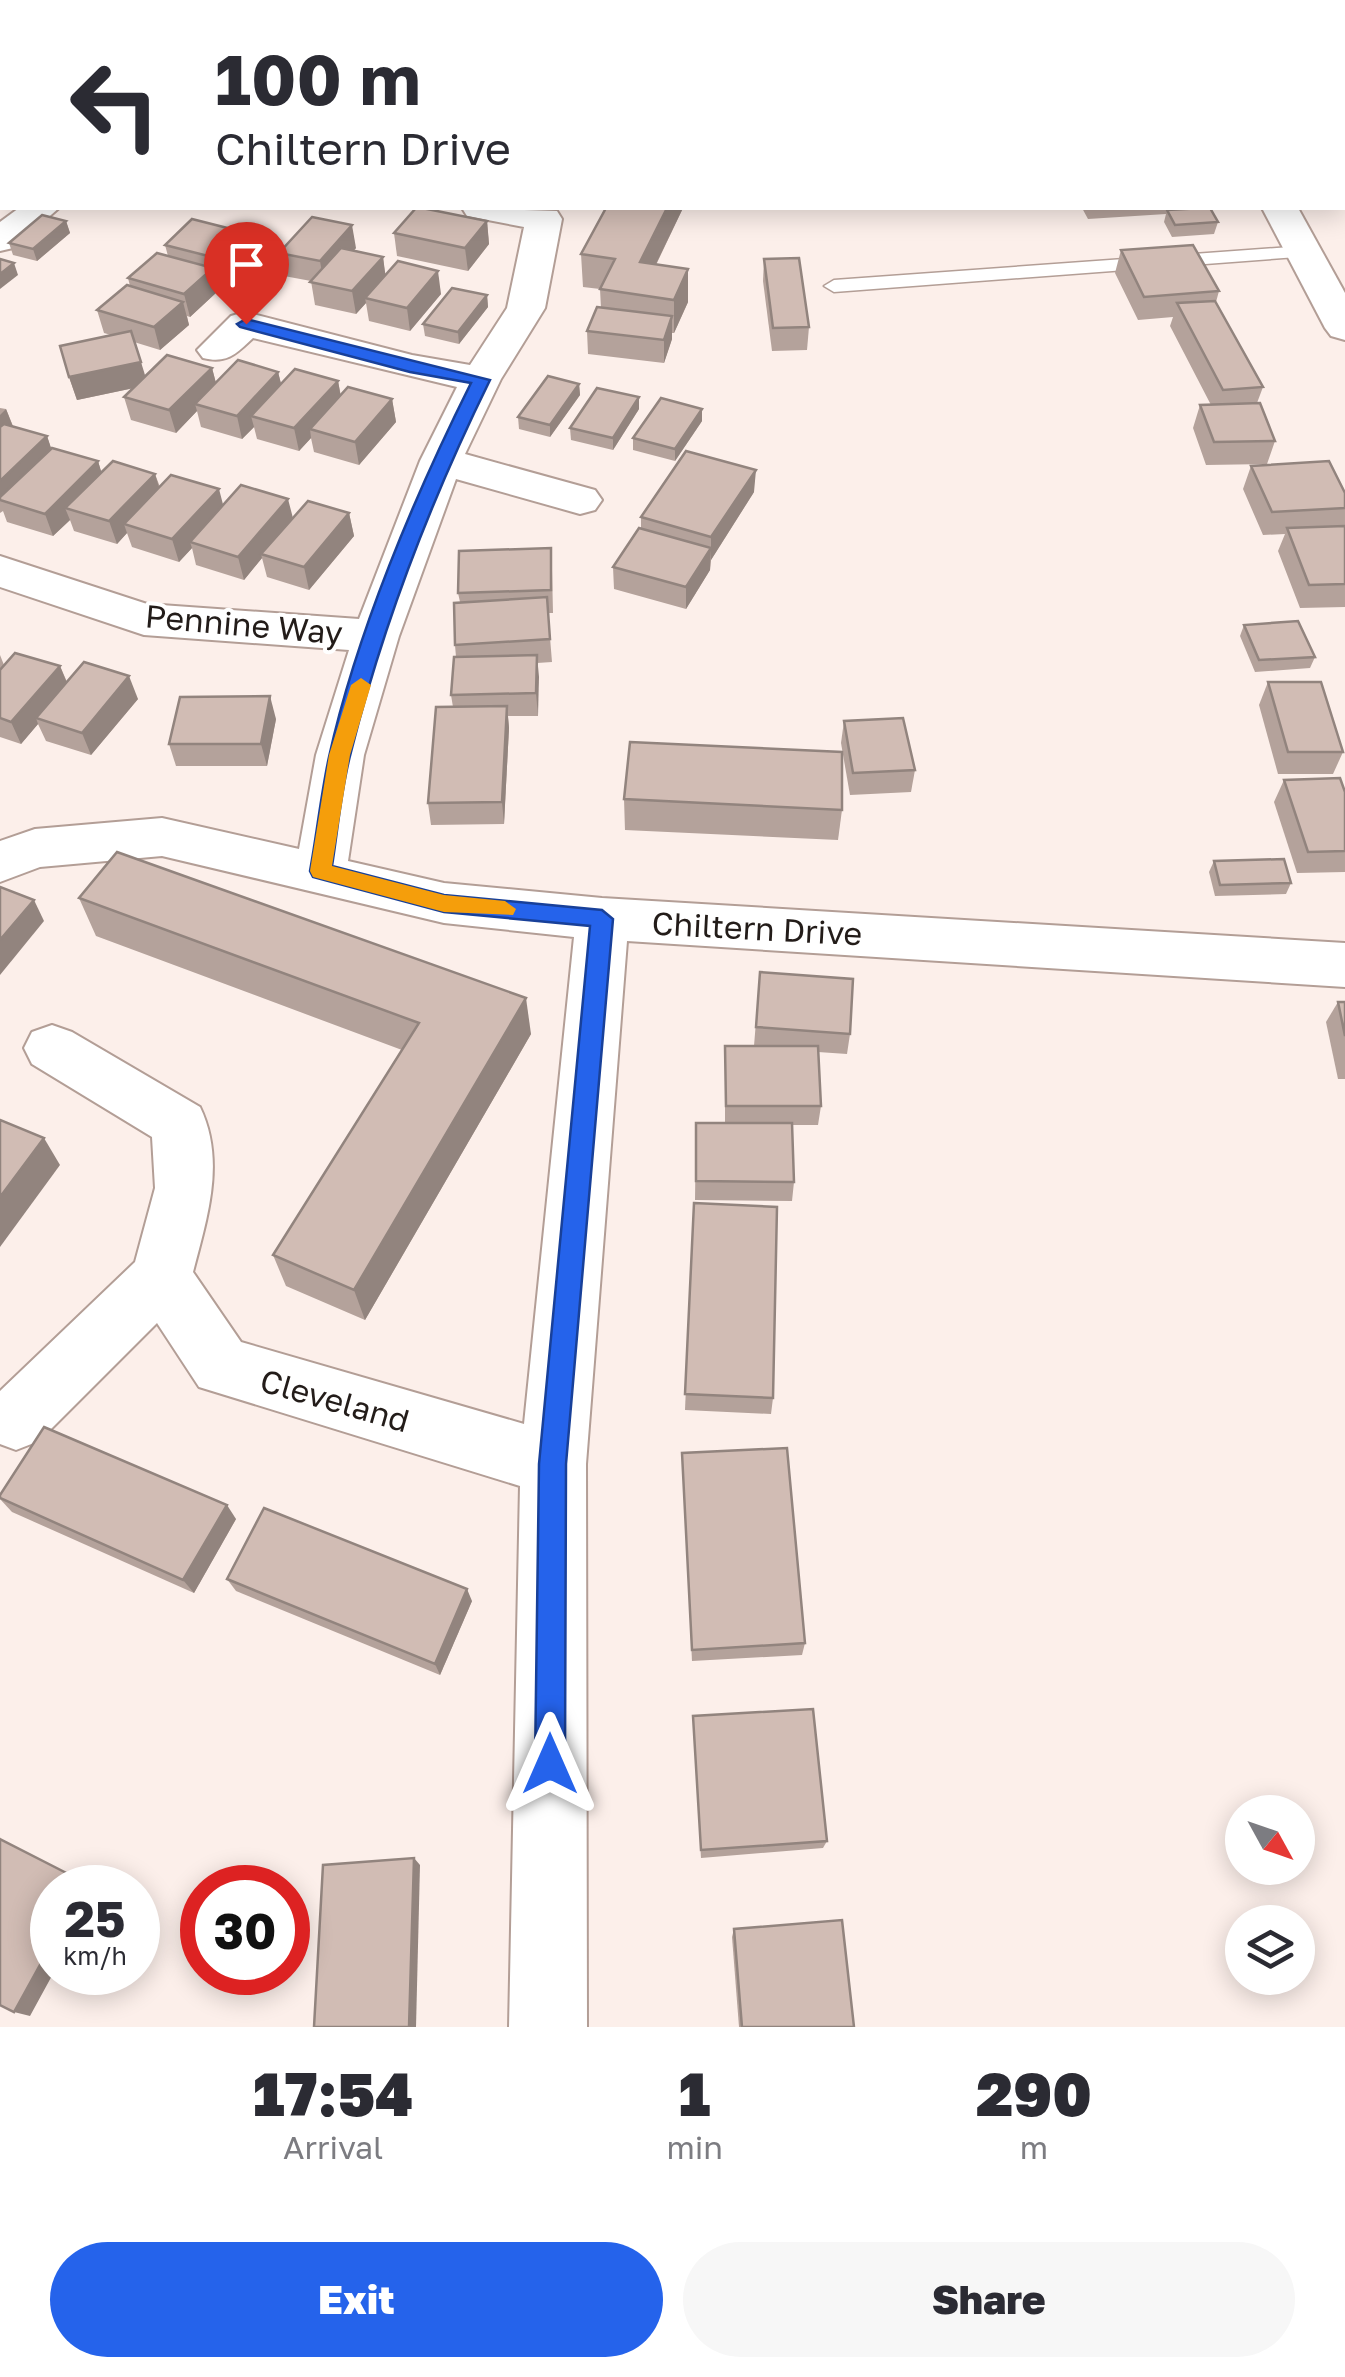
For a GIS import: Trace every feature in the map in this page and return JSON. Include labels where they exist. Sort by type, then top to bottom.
[{"type":"street","points":[[0,240],[38,210]]},
{"type":"street","points":[[321,871],[340,755],[376,636],[441,461],[481,380],[526,308],[545,213],[506,210]]},
{"type":"street","points":[[1281,210],[1304,252],[1336,295],[1345,328]]},
{"type":"street","points":[[242,323],[410,367],[481,380]]},
{"type":"street","points":[[441,461],[580,500]]},
{"type":"street","name":"Pennine Way","points":[[0,571],[144,620],[376,636]]},
{"type":"street","name":"Chiltern Drive","points":[[0,862],[36,848],[162,836],[321,871],[444,904],[602,919],[1345,966]]},
{"type":"street","points":[[548,2027],[553,1464],[602,919]]},
{"type":"street","points":[[16,1419],[161,1277],[185,1188],[180,1124],[52,1048]]},
{"type":"street","name":"Cleveland","points":[[161,1277],[221,1366],[553,1464]]},
{"type":"lane","points":[[834,286],[1304,252]]},
{"type":"building","points":[[414,210],[487,221],[465,248],[394,233]]},
{"type":"building","points":[[605,210],[666,210],[640,262],[688,269],[674,300],[600,289],[615,259],[581,254]]},
{"type":"building","points":[[1167,210],[1211,210],[1218,222],[1175,225]]},
{"type":"building","points":[[42,215],[66,221],[33,249],[9,243]]},
{"type":"building","points":[[312,217],[352,225],[320,261],[279,253]]},
{"type":"building","points":[[192,219],[251,234],[224,260],[165,245]]},
{"type":"building","points":[[1193,245],[1219,291],[1144,297],[1121,250]]},
{"type":"building","points":[[341,248],[383,257],[352,291],[310,282]]},
{"type":"building","points":[[157,253],[213,268],[184,294],[128,278]]},
{"type":"building","points":[[799,258],[809,327],[773,328],[764,259]]},
{"type":"building","points":[[0,259],[14,263],[0,274]]},
{"type":"building","points":[[398,261],[438,271],[407,308],[365,298]]},
{"type":"building","points":[[127,285],[183,302],[154,327],[97,310]]},
{"type":"building","points":[[452,288],[487,295],[458,332],[423,324]]},
{"type":"building","points":[[1215,301],[1263,387],[1223,390],[1177,303]]},
{"type":"building","points":[[597,307],[672,316],[664,340],[587,331]]},
{"type":"building","points":[[131,331],[141,362],[69,377],[60,346]]},
{"type":"building","points":[[167,355],[212,368],[169,410],[124,397]]},
{"type":"building","points":[[238,360],[278,372],[237,416],[195,404]]},
{"type":"building","points":[[295,369],[338,381],[294,428],[251,416]]},
{"type":"building","points":[[548,376],[579,384],[550,425],[518,417]]},
{"type":"building","points":[[348,387],[392,399],[355,442],[310,429]]},
{"type":"building","points":[[597,388],[639,397],[613,438],[570,428]]},
{"type":"building","points":[[661,398],[702,409],[675,449],[633,438]]},
{"type":"building","points":[[1260,403],[1275,441],[1214,442],[1200,405]]},
{"type":"building","points":[[4,424],[47,436],[0,481],[0,427]]},
{"type":"building","points":[[52,448],[98,461],[45,514],[0,500],[0,497]]},
{"type":"building","points":[[686,451],[756,470],[711,537],[641,517]]},
{"type":"building","points":[[113,461],[155,474],[109,521],[65,508]]},
{"type":"building","points":[[1329,461],[1345,493],[1345,508],[1272,512],[1251,466]]},
{"type":"building","points":[[171,475],[219,489],[172,539],[124,524]]},
{"type":"building","points":[[241,485],[288,499],[238,557],[190,542]]},
{"type":"building","points":[[308,501],[349,513],[304,567],[261,554]]},
{"type":"building","points":[[1345,526],[1345,584],[1309,585],[1287,528]]},
{"type":"building","points":[[639,528],[711,548],[686,587],[613,567]]},
{"type":"building","points":[[551,548],[551,590],[458,593],[459,551]]},
{"type":"building","points":[[547,597],[550,639],[455,645],[454,603]]},
{"type":"building","points":[[1298,621],[1315,657],[1259,660],[1244,625]]},
{"type":"building","points":[[15,653],[60,666],[11,722],[0,718],[0,670]]},
{"type":"building","points":[[537,655],[536,693],[451,695],[454,657]]},
{"type":"building","points":[[84,662],[129,676],[82,733],[36,718]]},
{"type":"building","points":[[1268,682],[1321,682],[1343,752],[1288,752]]},
{"type":"building","points":[[270,696],[261,744],[169,744],[180,697]]},
{"type":"building","points":[[507,706],[502,802],[428,803],[436,707]]},
{"type":"building","points":[[903,718],[915,770],[853,773],[844,721]]},
{"type":"building","points":[[630,742],[842,752],[842,810],[624,799]]},
{"type":"building","points":[[1340,778],[1345,792],[1345,851],[1308,852],[1284,780]]},
{"type":"building","points":[[117,852],[526,998],[354,1290],[273,1255],[419,1023],[79,898]]},
{"type":"building","points":[[1284,859],[1291,883],[1220,885],[1214,861]]},
{"type":"building","points":[[0,887],[34,900],[0,940]]},
{"type":"building","points":[[760,972],[853,979],[850,1034],[756,1027]]},
{"type":"building","points":[[1338,1002],[1345,1002],[1345,1036]]},
{"type":"building","points":[[725,1046],[818,1046],[821,1106],[726,1106]]},
{"type":"building","points":[[0,1120],[44,1138],[0,1197]]},
{"type":"building","points":[[696,1123],[792,1123],[794,1182],[696,1181]]},
{"type":"building","points":[[694,1203],[777,1207],[773,1398],[685,1394]]},
{"type":"building","points":[[44,1427],[227,1505],[183,1580],[0,1498]]},
{"type":"building","points":[[787,1448],[805,1643],[692,1650],[682,1453]]},
{"type":"building","points":[[264,1508],[467,1589],[435,1664],[227,1579]]},
{"type":"building","points":[[813,1709],[827,1841],[701,1850],[693,1716]]},
{"type":"building","points":[[0,1839],[51,1865],[30,1865],[30,1983],[14,2012],[0,2005]]},
{"type":"building","points":[[414,1858],[409,2027],[314,2027],[323,1865]]},
{"type":"building","points":[[842,1920],[854,2027],[742,2027],[734,1929]]},
{"type":"slow traffic","points":[[361,685],[340,755],[321,871],[444,904],[505,909]]},
{"type":"route","points":[[246,324],[410,367],[481,380],[441,461],[376,636],[340,755],[321,871],[444,904],[602,919],[553,1464],[550,1764]]}]
